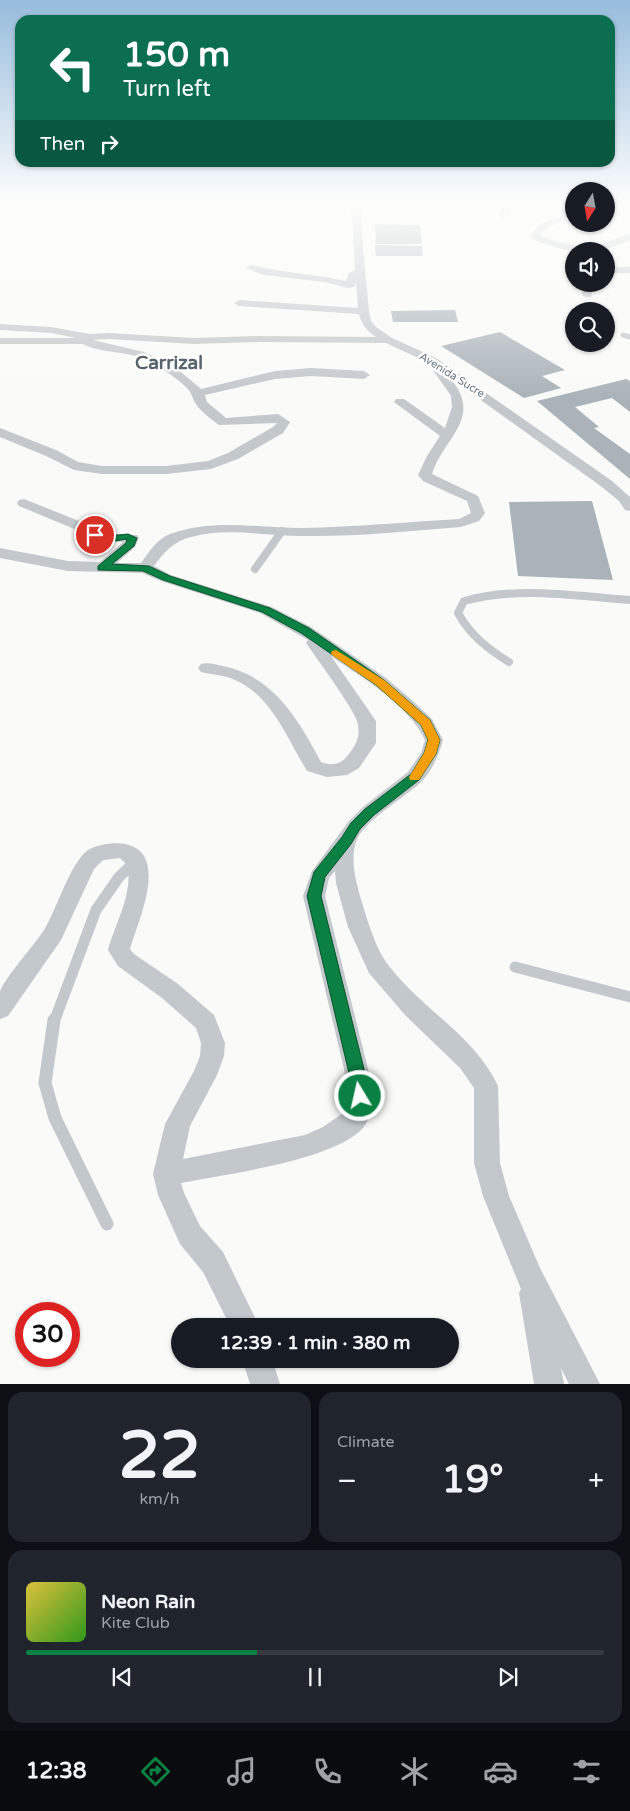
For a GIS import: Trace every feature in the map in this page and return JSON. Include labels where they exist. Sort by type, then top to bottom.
[{"type":"street","points":[[251,268],[264,272],[348,285],[350,285],[353,275],[361,271]]},
{"type":"street","name":"Avenida Sucre","points":[[361,268],[364,311],[366,321],[372,329],[388,340],[432,360],[607,484],[624,498],[630,507]]},
{"type":"street","points":[[615,270],[630,270]]},
{"type":"street","points":[[239,303],[364,311]]},
{"type":"street","points":[[0,327],[51,330],[88,339],[109,336],[194,341],[259,339],[388,340]]},
{"type":"street","points":[[0,432],[51,453],[74,466],[102,470],[166,470],[211,465],[266,438],[278,430],[284,422],[278,418],[223,422],[201,403],[198,393],[190,384],[170,368],[158,361],[119,348],[90,344],[88,339]]},
{"type":"street","points":[[145,568],[163,545],[173,538],[193,532],[221,528],[282,532],[328,531],[461,523],[474,518],[478,512],[472,500],[425,475],[435,453],[448,436],[456,419],[457,397],[435,368],[432,360]]},
{"type":"street","points":[[198,393],[275,375],[311,372],[364,375]]},
{"type":"street","points":[[400,402],[448,436]]},
{"type":"street","points":[[24,503],[89,530],[100,538],[132,538],[130,544],[102,568]]},
{"type":"street","points":[[0,553],[68,566],[145,568],[166,578],[266,610],[305,630],[394,694],[426,723],[434,740],[430,754],[415,777],[370,812],[356,826],[318,876],[314,896],[356,1069],[360,1096],[354,1120],[332,1136],[307,1146],[166,1174]]},
{"type":"street","points":[[207,668],[244,678],[256,686],[287,720],[314,766],[327,770],[340,770],[352,764],[367,743],[367,721],[305,630]]},
{"type":"street","points":[[346,841],[344,861],[346,883],[359,927],[377,967],[413,1008],[469,1061],[486,1086],[487,1163],[496,1196],[530,1278],[585,1384]]},
{"type":"street","points":[[0,1009],[53,934],[86,865],[96,855],[108,851],[124,851],[136,862],[139,875],[137,894],[123,931],[119,950],[126,960],[170,991],[206,1022],[213,1043],[212,1056],[205,1075],[178,1124],[166,1174],[171,1195],[190,1235],[213,1262],[241,1318]]},
{"type":"street","points":[[530,1278],[549,1384]]},
{"type":"street","points":[[260,1368],[265,1384]]},
{"type":"lane","points":[[623,335],[630,338]]},
{"type":"lane","points":[[0,341],[88,339]]},
{"type":"lane","points":[[255,569],[282,532]]},
{"type":"lane","points":[[509,662],[490,651],[465,627],[458,612],[464,601],[476,596],[501,594],[630,600]]},
{"type":"lane","points":[[107,1224],[56,1118],[45,1083],[54,1020],[96,910],[119,877],[136,862]]},
{"type":"lane","points":[[514,967],[630,997]]},
{"type":"building","points":[[455,310],[458,322],[393,322],[391,311]]},
{"type":"building","points":[[500,332],[565,370],[542,376],[561,388],[524,398],[441,346]]},
{"type":"building","points":[[626,379],[630,381],[630,412],[612,398],[575,407],[599,427],[594,428],[630,454],[630,479],[537,401]]},
{"type":"building","points":[[592,501],[613,580],[518,576],[509,502]]},
{"type":"slow traffic","points":[[336,653],[380,682],[426,723],[434,740],[430,754],[415,777]]},
{"type":"district","name":"Carrizal","points":[[169,363]]},
{"type":"route","points":[[95,535],[108,539],[128,536],[132,538],[130,544],[102,568],[123,566],[145,568],[166,578],[266,610],[305,630],[380,682],[426,723],[434,740],[430,754],[415,777],[370,812],[356,826],[318,876],[314,896],[356,1069],[360,1096]]}]
